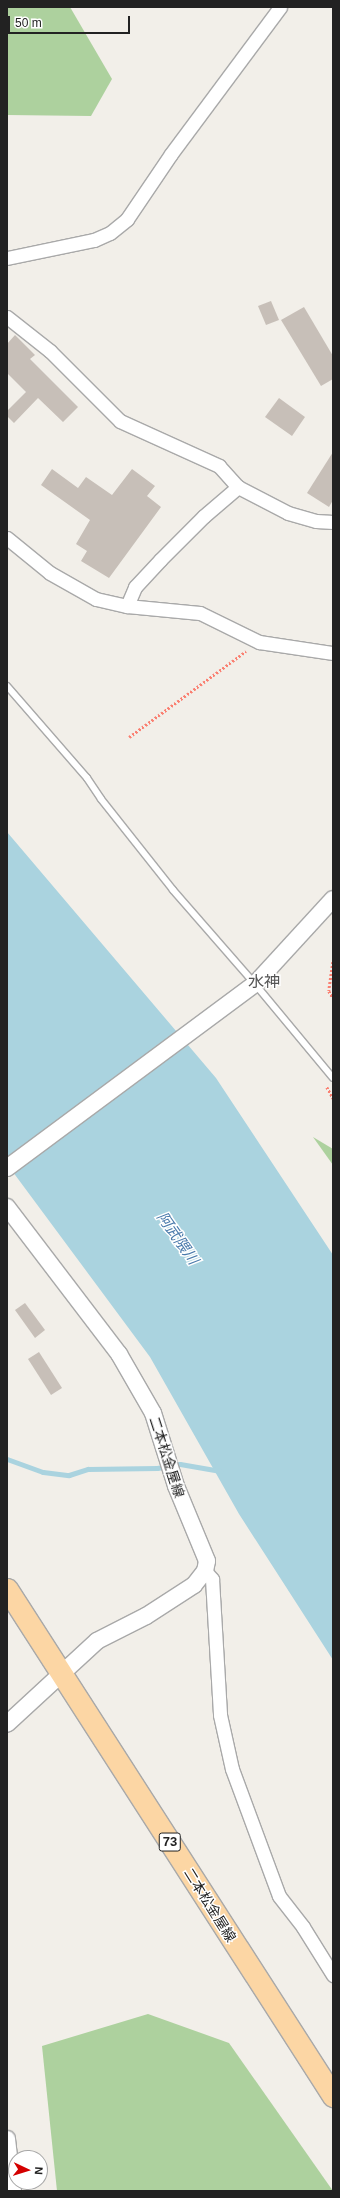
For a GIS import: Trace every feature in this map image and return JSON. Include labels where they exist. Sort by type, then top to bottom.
[{"type":"main road","name":"二本松金屋線","points":[[7,1589],[63,1673],[333,2096]]},
{"type":"street","points":[[7,258],[94,240],[110,233],[127,219],[171,154],[280,7]]},
{"type":"street","points":[[7,317],[50,351],[120,421],[219,466],[238,487],[288,513],[316,521],[333,522]]},
{"type":"street","points":[[127,606],[135,587],[155,565],[204,516],[238,487]]},
{"type":"street","points":[[7,538],[50,573],[79,591],[96,599],[127,606],[200,613],[259,642],[333,653]]},
{"type":"street","points":[[7,1168],[255,984],[333,898]]},
{"type":"street","name":"二本松金屋線","points":[[7,1208],[119,1354],[153,1413],[176,1486],[205,1552],[205,1571]]},
{"type":"street","points":[[7,1724],[97,1641],[181,1595],[200,1579],[205,1571],[212,1579],[220,1715],[232,1769],[279,1896],[303,1927],[333,1975]]},
{"type":"street","points":[[7,2139],[13,2191]]},
{"type":"lane","points":[[7,686],[87,778],[101,799],[173,890],[255,984],[333,1078]]},
{"type":"path","points":[[129,736],[259,642]]},
{"type":"path","points":[[333,962],[329,991],[333,998]]},
{"type":"green space","points":[[7,7],[70,7],[112,79],[91,116],[7,115]]},
{"type":"green space","points":[[313,1137],[333,1149],[333,1165]]},
{"type":"green space","points":[[148,2014],[229,2043],[333,2191],[57,2191],[42,2046]]},
{"type":"water","name":"阿武隈川","points":[[7,832],[216,1078],[333,1255],[333,1660],[239,1514],[150,1357],[7,1164]]},
{"type":"building","points":[[271,301],[279,320],[266,325],[258,306]]},
{"type":"building","points":[[304,307],[333,356],[333,379],[321,386],[281,320]]},
{"type":"building","points":[[15,335],[35,355],[30,359],[78,407],[63,422],[38,398],[14,423],[7,416],[7,411],[26,392],[7,373],[7,344]]},
{"type":"building","points":[[279,398],[305,417],[292,436],[265,417]]},
{"type":"building","points":[[333,452],[333,500],[329,507],[307,493]]},
{"type":"building","points":[[52,469],[78,488],[86,477],[112,495],[132,469],[155,486],[147,496],[161,507],[109,578],[81,561],[87,551],[76,544],[90,520],[41,485]]},
{"type":"building","points":[[25,1303],[45,1330],[35,1338],[15,1310]]},
{"type":"building","points":[[39,1352],[62,1388],[51,1395],[28,1359]]},
{"type":"waterway","points":[[7,1459],[43,1472],[69,1475],[88,1469],[157,1468],[180,1464],[220,1471]]},
{"type":"district","name":"水神","points":[[264,982]]}]
